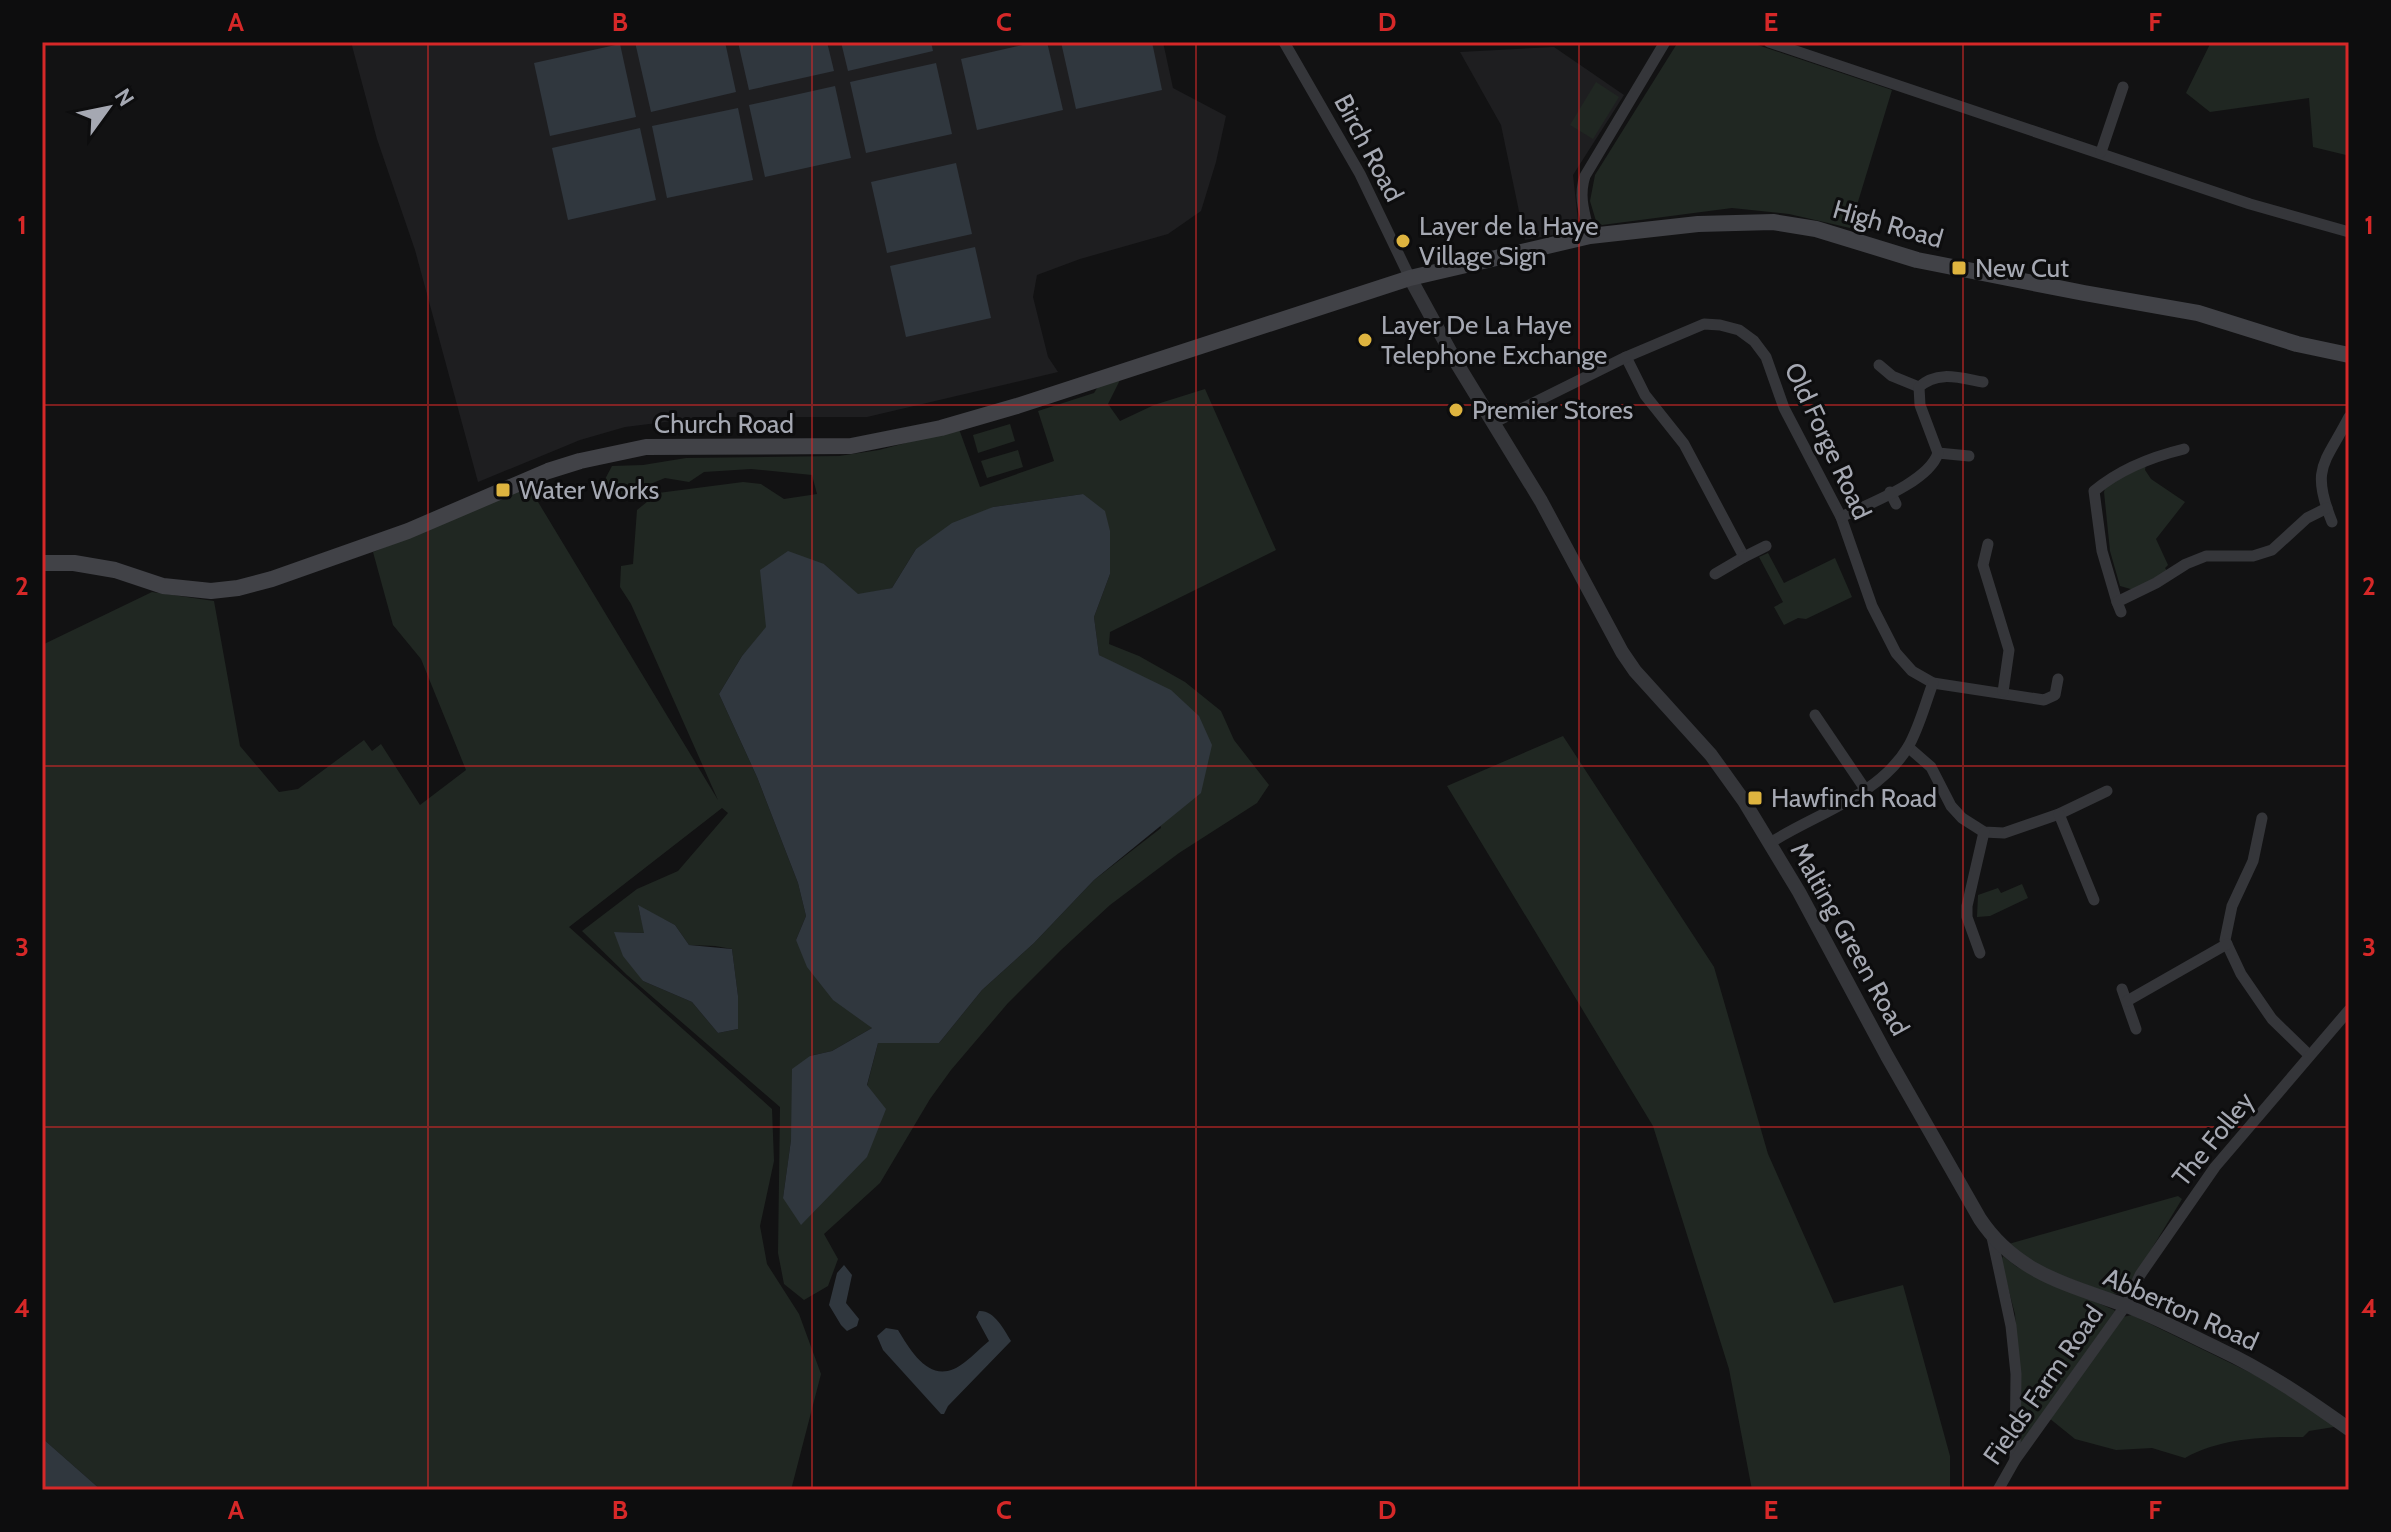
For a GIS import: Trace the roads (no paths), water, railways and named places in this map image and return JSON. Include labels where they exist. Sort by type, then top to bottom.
[{"type":"main road","name":"High Road","points":[[1410,278],[1590,236],[1734,222],[1794,225],[1831,233],[1917,260],[2198,313],[2297,344],[2349,355]]},
{"type":"main road","name":"Church Road","points":[[42,563],[74,563],[115,570],[163,586],[211,591],[238,588],[408,531],[548,471],[580,461],[646,447],[851,446],[941,428],[1410,278]]},
{"type":"street","name":"Birch Road","points":[[1284,42],[1360,174],[1410,278]]},
{"type":"street","points":[[1590,236],[1582,201],[1581,188],[1585,176],[1665,42]]},
{"type":"street","points":[[1769,42],[2250,204],[2349,232]]},
{"type":"street","points":[[2101,152],[2123,87]]},
{"type":"street","name":"Malting Green Road","points":[[1410,278],[1541,501],[1622,652],[1635,671],[1711,755],[1770,843],[1887,1056],[1992,1237],[2011,1326],[2015,1460]]},
{"type":"street","name":"Old Forge Road","points":[[1493,423],[1626,357],[1704,324],[1739,330],[1754,341],[1766,357],[1784,408],[1841,517],[1872,606],[1896,653],[1912,671],[1933,683],[2044,700],[2055,695],[2058,679]]},
{"type":"street","points":[[1626,357],[1645,395],[1684,444],[1744,557]]},
{"type":"street","points":[[1879,365],[1892,376],[1919,387]]},
{"type":"street","points":[[1919,387],[1941,375],[1983,382]]},
{"type":"street","points":[[1841,517],[1918,478],[1930,468],[1938,453],[1920,405],[1919,387]]},
{"type":"street","points":[[2332,522],[2320,482],[2322,465],[2349,417]]},
{"type":"street","points":[[2184,449],[2129,468],[2090,492],[2102,551],[2119,607],[2186,564],[2206,556],[2253,556],[2272,550],[2294,527],[2327,508]]},
{"type":"street","points":[[1938,453],[1969,456]]},
{"type":"street","points":[[1890,492],[1896,504]]},
{"type":"street","points":[[1988,544],[1983,565],[2009,650],[2003,692]]},
{"type":"street","points":[[1715,574],[1766,546]]},
{"type":"street","points":[[1770,843],[1865,789],[1887,773],[1908,747],[1933,683]]},
{"type":"street","points":[[1815,715],[1865,789]]},
{"type":"street","points":[[1908,747],[1931,767],[1951,806],[1962,818],[1984,832],[2004,833],[2059,814],[2107,791]]},
{"type":"street","points":[[2059,814],[2094,900]]},
{"type":"street","points":[[2262,818],[2253,861],[2232,906],[2225,940],[2241,974],[2272,1019],[2309,1055]]},
{"type":"street","points":[[1980,953],[1967,917],[1967,906],[1984,832]]},
{"type":"street","points":[[2127,1001],[2227,944]]},
{"type":"street","points":[[2122,989],[2136,1029]]},
{"type":"street","name":"The Folley","points":[[2126,1305],[2140,1275],[2215,1167],[2349,1010]]},
{"type":"street","name":"Abberton Road","points":[[1992,1237],[2025,1265],[2074,1289],[2126,1305],[2278,1379],[2349,1429]]},
{"type":"street","name":"Fields Farm Road","points":[[1998,1490],[2015,1460],[2126,1305]]},
{"type":"street","points":[[2016,1420],[2041,1424]]},
{"type":"place","name":"Layer de la Haye Village Sign","points":[[1403,241]]},
{"type":"place","name":"New Cut","points":[[1959,268]]},
{"type":"place","name":"Layer De La Haye Telephone Exchange","points":[[1365,340]]},
{"type":"place","name":"Premier Stores","points":[[1456,410]]},
{"type":"place","name":"Water Works","points":[[503,490]]},
{"type":"place","name":"Hawfinch Road","points":[[1755,798]]}]
